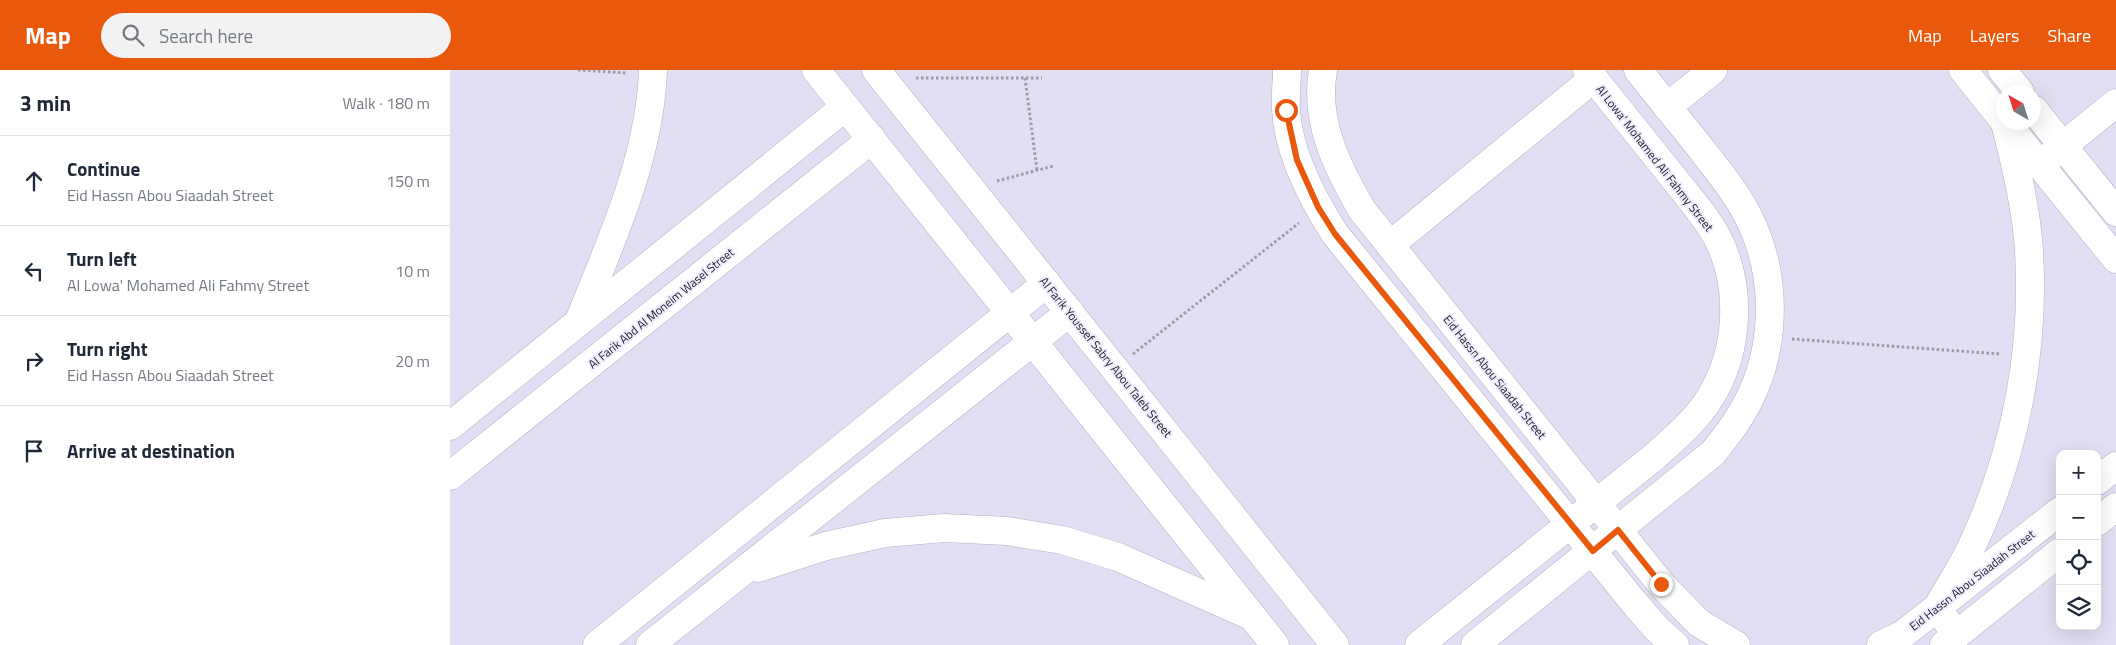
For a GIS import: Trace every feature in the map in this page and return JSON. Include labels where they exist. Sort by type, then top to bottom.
[{"type":"street","points":[[816,70],[1275,645]]},
{"type":"street","points":[[1287,70],[1286,110],[1297,160],[1318,207],[1335,234],[1657,629],[1675,645]]},
{"type":"street","name":"Eid Hassn Abou Siaadah Street","points":[[1324,70],[1322,115],[1331,150],[1362,210],[1678,604],[1725,643]]},
{"type":"street","points":[[1667,106],[1713,70]]},
{"type":"street","points":[[1962,70],[1996,111]]},
{"type":"street","points":[[2002,70],[2014,85]]},
{"type":"street","points":[[578,324],[630,192],[646,126],[653,72]]},
{"type":"street","points":[[1475,645],[1713,453],[1739,419],[1757,380],[1769,338],[1770,297],[1763,255],[1748,216],[1725,180],[1667,106],[1647,73]]},
{"type":"street","name":"Al Farik Youssef Sabry Abou Taleb Street","points":[[879,74],[1336,645]]},
{"type":"street","points":[[1390,245],[1591,74]]},
{"type":"street","name":"Al Lowa' Mohamed Ali Fahmy Street","points":[[1419,645],[1654,457],[1679,434],[1711,396],[1728,359],[1734,318],[1732,278],[1718,239],[1695,205],[1591,74]]},
{"type":"street","points":[[2039,165],[2116,103]]},
{"type":"street","points":[[450,426],[846,107]]},
{"type":"street","points":[[2041,119],[2116,212]]},
{"type":"street","points":[[2007,130],[2020,180],[2028,238],[2030,297],[2026,356],[2015,423],[1996,487],[1970,549],[1938,608],[1950,640],[2056,555]]},
{"type":"street","points":[[2011,130],[2116,260]]},
{"type":"street","name":"Al Farik Abd Al Moneim Wasel Street","points":[[450,476],[872,139]]},
{"type":"street","points":[[597,645],[1046,283]]},
{"type":"street","points":[[650,645],[1070,312]]},
{"type":"street","points":[[1434,355],[1461,334]]},
{"type":"street","points":[[1461,388],[1488,368]]},
{"type":"street","points":[[2101,478],[2116,466]]},
{"type":"street","points":[[2101,519],[2116,507]]},
{"type":"street","name":"Eid Hassn Abou Siaadah Street","points":[[1881,645],[1902,635],[2056,514]]},
{"type":"street","points":[[740,574],[826,546],[885,533],[944,528],[1007,531],[1062,540],[1118,557],[1252,616]]},
{"type":"path","points":[[578,70],[653,72]]},
{"type":"path","points":[[879,74],[1042,78]]},
{"type":"path","points":[[1025,78],[1037,170]]},
{"type":"path","points":[[970,188],[1053,166]]},
{"type":"path","points":[[1115,368],[1318,207]]},
{"type":"path","points":[[1769,338],[2026,356]]},
{"type":"route","points":[[1286,110],[1297,160],[1318,207],[1335,234],[1593,551],[1618,530],[1661,584]]}]
